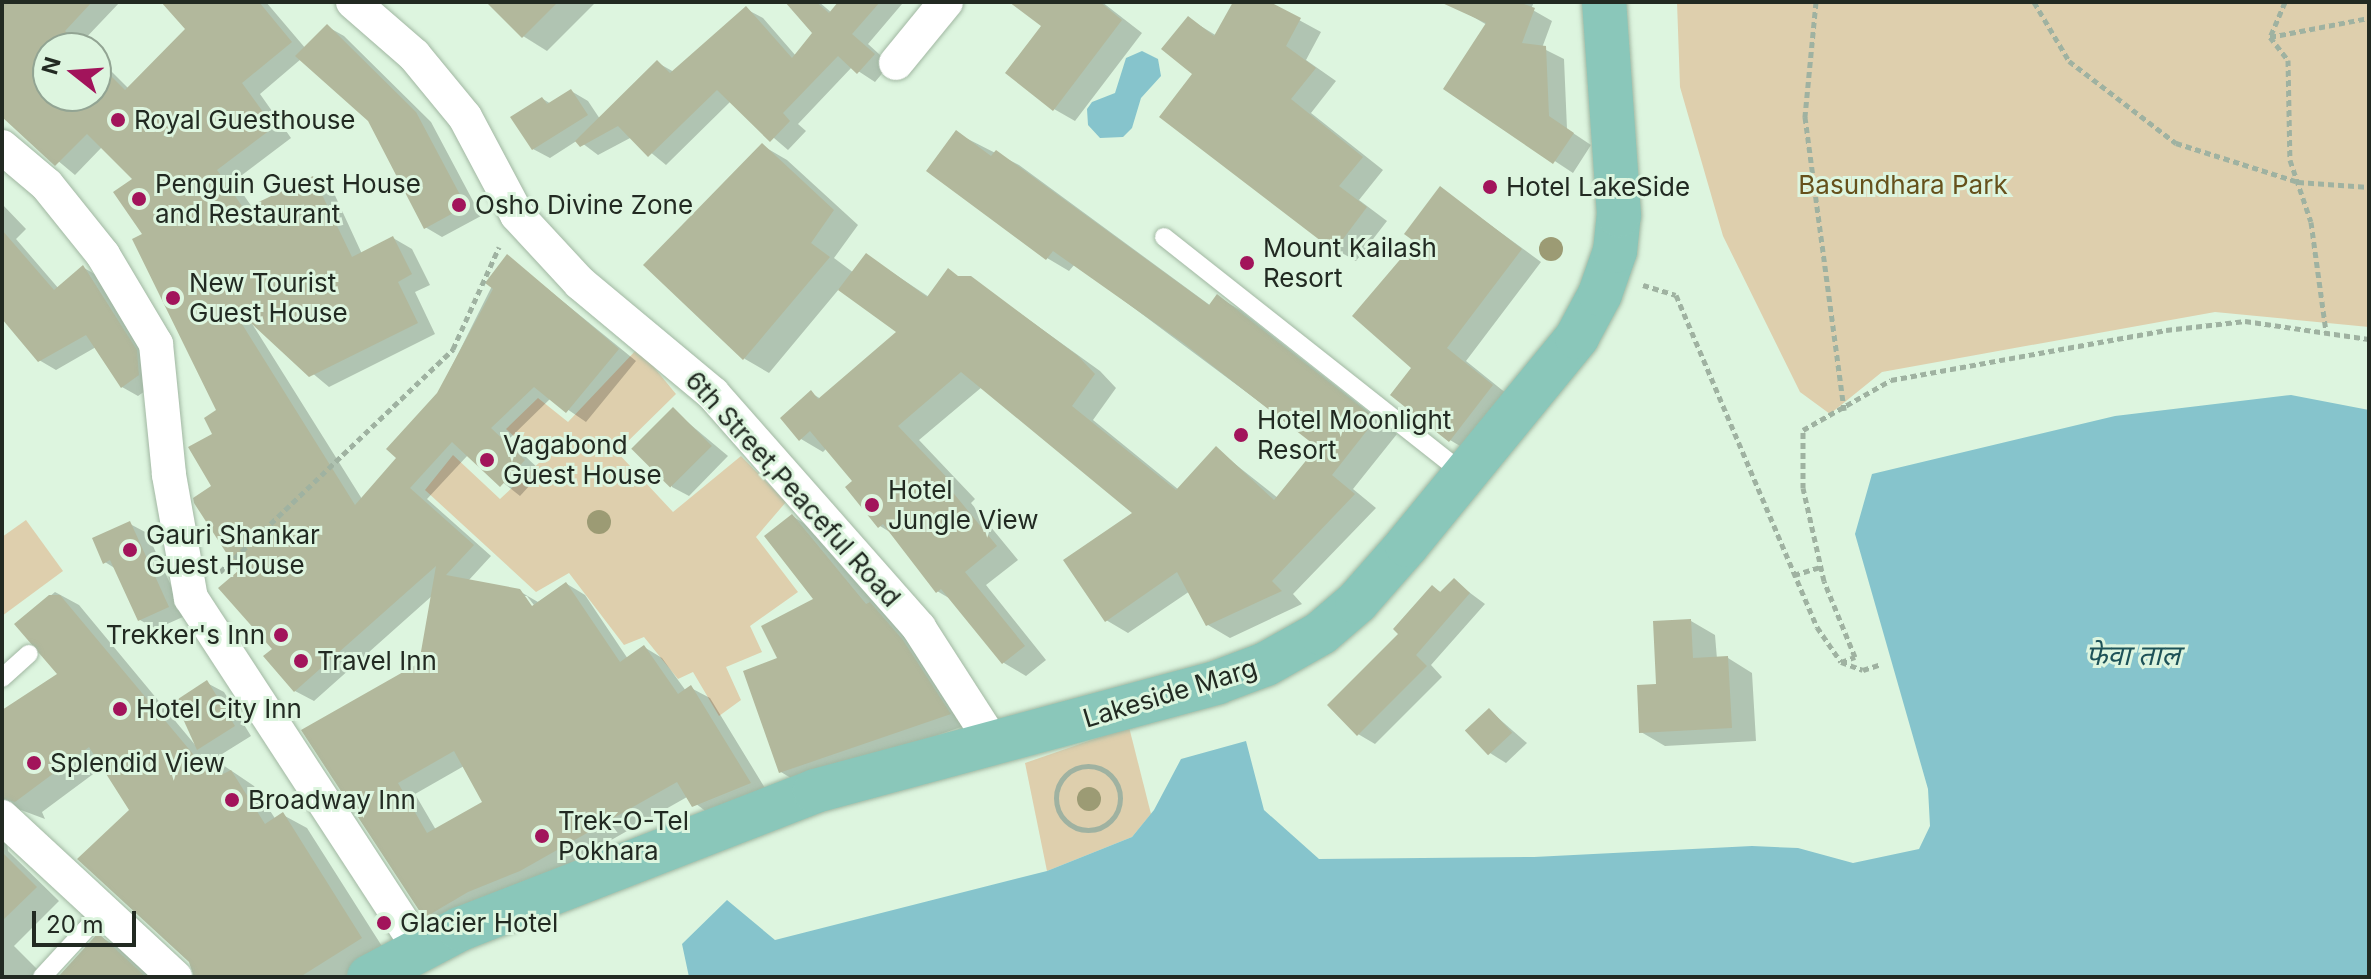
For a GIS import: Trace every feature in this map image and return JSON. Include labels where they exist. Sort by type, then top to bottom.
[{"type":"main road","name":"Lakeside Marg","points":[[369,977],[475,923],[815,791],[1218,682],[1292,650],[1357,602],[1577,337],[1608,274],[1619,215],[1604,2]]},
{"type":"street","name":"6th Street,Peaceful Road","points":[[353,2],[414,55],[465,117],[517,215],[580,283],[713,394],[919,628],[994,745]]},
{"type":"street","points":[[896,63],[946,2]]},
{"type":"street","points":[[2,147],[47,185],[103,255],[156,344],[169,475],[191,598],[420,949]]},
{"type":"street","points":[[2,817],[101,913],[175,977]]},
{"type":"lane","points":[[1164,237],[1464,474]]},
{"type":"lane","points":[[2,678],[29,654]]},
{"type":"lane","points":[[42,977],[101,913]]},
{"type":"path","points":[[1816,2],[1805,117],[1844,410]]},
{"type":"path","points":[[2034,2],[2069,61],[2176,143],[2298,182],[2369,187]]},
{"type":"path","points":[[2270,37],[2285,2]]},
{"type":"path","points":[[2270,37],[2369,18]]},
{"type":"path","points":[[2270,37],[2288,60],[2285,105],[2290,160],[2311,222],[2326,332]]},
{"type":"path","points":[[191,598],[453,349],[482,277],[517,215]]},
{"type":"path","points":[[1608,274],[1676,295],[1817,627],[1841,662],[1863,670],[1881,664]]},
{"type":"path","points":[[1841,662],[1855,657],[1821,567],[1803,488],[1803,430],[1844,410],[1891,380],[2166,330],[2245,321],[2369,339]]},
{"type":"path","points":[[1794,575],[1821,567]]},
{"type":"path","points":[[1080,767],[1102,768],[1120,792],[1112,821],[1093,830],[1073,827],[1058,811],[1062,779],[1080,767]]},
{"type":"green space","name":"Basundhara Park","points":[[1677,2],[2369,2],[2369,327],[2215,312],[1882,372],[1830,414],[1800,392],[1723,236],[1680,87]]},
{"type":"green space","points":[[638,348],[676,394],[617,452],[673,512],[741,456],[786,502],[756,537],[798,592],[750,626],[762,652],[726,667],[741,700],[719,716],[693,672],[678,679],[644,637],[624,645],[569,573],[536,592],[425,490],[453,455],[500,499],[541,461],[506,429],[538,398],[568,422]]},
{"type":"green space","points":[[26,520],[63,571],[2,616],[2,537]]},
{"type":"green space","points":[[1129,727],[1151,814],[1132,837],[1047,871],[1025,763]]},
{"type":"water","points":[[1142,51],[1158,59],[1161,76],[1141,98],[1132,128],[1123,137],[1100,138],[1088,125],[1087,109],[1092,102],[1115,93],[1126,58]]},
{"type":"water","name":"फेवा ताल","points":[[2291,395],[2369,410],[2369,977],[689,977],[682,944],[727,900],[775,940],[1047,871],[1132,837],[1154,810],[1181,759],[1246,741],[1264,810],[1319,859],[1534,857],[1752,846],[1798,848],[1853,863],[1919,849],[1930,826],[1928,789],[1855,534],[1872,474],[2115,416]]},
{"type":"building","points":[[2,2],[92,2],[66,32],[32,32],[32,112],[112,112],[112,77],[125,90],[185,29],[161,2],[259,2],[292,42],[242,83],[274,127],[217,170],[244,209],[313,176],[352,257],[393,236],[412,274],[398,282],[418,323],[309,377],[240,313],[237,316],[355,505],[396,458],[386,449],[437,393],[493,289],[485,283],[507,254],[619,349],[566,413],[534,387],[491,428],[525,460],[500,487],[452,442],[410,488],[474,545],[446,575],[520,589],[532,606],[566,582],[620,662],[644,645],[678,694],[691,685],[751,783],[692,807],[677,782],[520,871],[468,892],[424,918],[301,730],[419,663],[436,566],[294,692],[263,656],[272,649],[218,588],[238,571],[194,503],[193,498],[211,486],[188,447],[212,434],[204,418],[216,410],[132,239],[142,234],[113,192],[132,179],[87,134],[55,166],[2,117]],"holes":[[[454,751],[482,802],[427,833],[398,783]]]},
{"type":"building","points":[[486,2],[558,2],[522,38]]},
{"type":"building","points":[[785,2],[816,2],[829,13],[838,2],[880,2],[852,34],[875,54],[857,74],[838,56],[783,113],[790,121],[770,142],[717,90],[648,157],[618,126],[580,147],[575,141],[657,60],[670,73],[746,6],[792,58],[812,33]]},
{"type":"building","points":[[1009,2],[1100,2],[1122,20],[1053,111],[1005,73],[1041,26]]},
{"type":"building","points":[[1233,2],[1270,2],[1301,18],[1286,46],[1316,68],[1291,99],[1363,157],[1339,186],[1367,207],[1334,251],[1159,117],[1192,74],[1161,49],[1188,16],[1214,36]]},
{"type":"building","points":[[1440,2],[1518,2],[1535,8],[1522,43],[1546,46],[1549,116],[1574,133],[1553,164],[1443,89],[1486,23]]},
{"type":"building","points":[[327,24],[416,112],[466,206],[424,229],[368,121],[295,56]]},
{"type":"building","points":[[571,89],[588,115],[532,150],[510,117],[542,97],[547,104]]},
{"type":"building","points":[[956,130],[991,156],[996,150],[1209,305],[1217,294],[1376,419],[1332,475],[1355,494],[1272,581],[1282,591],[1206,626],[1177,572],[1105,622],[1063,560],[1132,513],[961,372],[898,426],[954,485],[950,489],[997,546],[965,572],[1025,646],[1002,664],[941,589],[936,593],[883,524],[878,528],[845,487],[852,481],[810,431],[799,441],[780,418],[811,390],[818,399],[896,332],[838,290],[866,253],[927,297],[948,268],[958,276],[971,276],[1078,356],[1095,374],[1072,406],[1176,490],[1216,446],[1274,500],[1317,447],[1182,342],[1053,251],[1046,260],[926,171]]},
{"type":"building","points":[[762,143],[834,210],[811,243],[830,257],[743,360],[643,265]]},
{"type":"building","points":[[1440,186],[1522,249],[1447,348],[1493,385],[1449,442],[1390,395],[1411,368],[1352,316],[1415,242],[1404,234]]},
{"type":"building","points":[[2,230],[54,290],[83,265],[137,350],[139,375],[121,388],[86,335],[38,362],[2,319]]},
{"type":"building","points":[[673,407],[712,446],[670,488],[631,449]]},
{"type":"building","points":[[792,514],[866,604],[870,602],[903,640],[951,714],[779,773],[743,671],[777,658],[761,626],[813,599],[764,536]]},
{"type":"building","points":[[130,521],[169,607],[138,621],[110,560],[103,564],[92,538]]},
{"type":"building","points":[[1454,578],[1470,593],[1416,655],[1427,666],[1357,736],[1327,705],[1398,634],[1393,629],[1432,585],[1440,592]]},
{"type":"building","points":[[49,595],[60,595],[198,760],[208,754],[223,774],[231,770],[265,824],[283,812],[362,938],[300,977],[194,977],[189,962],[77,859],[129,810],[89,747],[15,802],[2,798],[2,710],[57,674],[14,624]]},
{"type":"building","points":[[1691,619],[1693,658],[1728,656],[1732,728],[1639,733],[1637,685],[1656,684],[1653,621]]},
{"type":"building","points":[[207,680],[235,726],[197,750],[175,701]]},
{"type":"building","points":[[1489,708],[1512,733],[1488,755],[1465,731]]},
{"type":"building","points":[[2,852],[37,887],[2,921]]},
{"type":"building","points":[[98,933],[146,977],[58,977]]},
{"type":"place","name":"Royal Guesthouse","points":[[118,120]]},
{"type":"place","name":"Hotel LakeSide","points":[[1490,187]]},
{"type":"place","name":"Penguin Guest House and Restaurant","points":[[139,199]]},
{"type":"place","name":"Osho Divine Zone","points":[[459,205]]},
{"type":"place","name":"Mount Kailash Resort","points":[[1247,263]]},
{"type":"place","name":"New Tourist Guest House","points":[[173,298]]},
{"type":"place","name":"Hotel Moonlight Resort","points":[[1241,435]]},
{"type":"place","name":"Vagabond Guest House","points":[[487,460]]},
{"type":"place","name":"Hotel Jungle View","points":[[872,505]]},
{"type":"place","name":"Gauri Shankar Guest House","points":[[130,550]]},
{"type":"place","name":"Trekker's Inn","points":[[281,635]]},
{"type":"place","name":"Travel Inn","points":[[301,661]]},
{"type":"place","name":"Hotel City Inn","points":[[120,709]]},
{"type":"place","name":"Splendid View","points":[[34,763]]},
{"type":"place","name":"Broadway Inn","points":[[232,800]]},
{"type":"place","name":"Trek-O-Tel Pokhara","points":[[542,836]]},
{"type":"place","name":"Glacier Hotel","points":[[384,923]]}]
